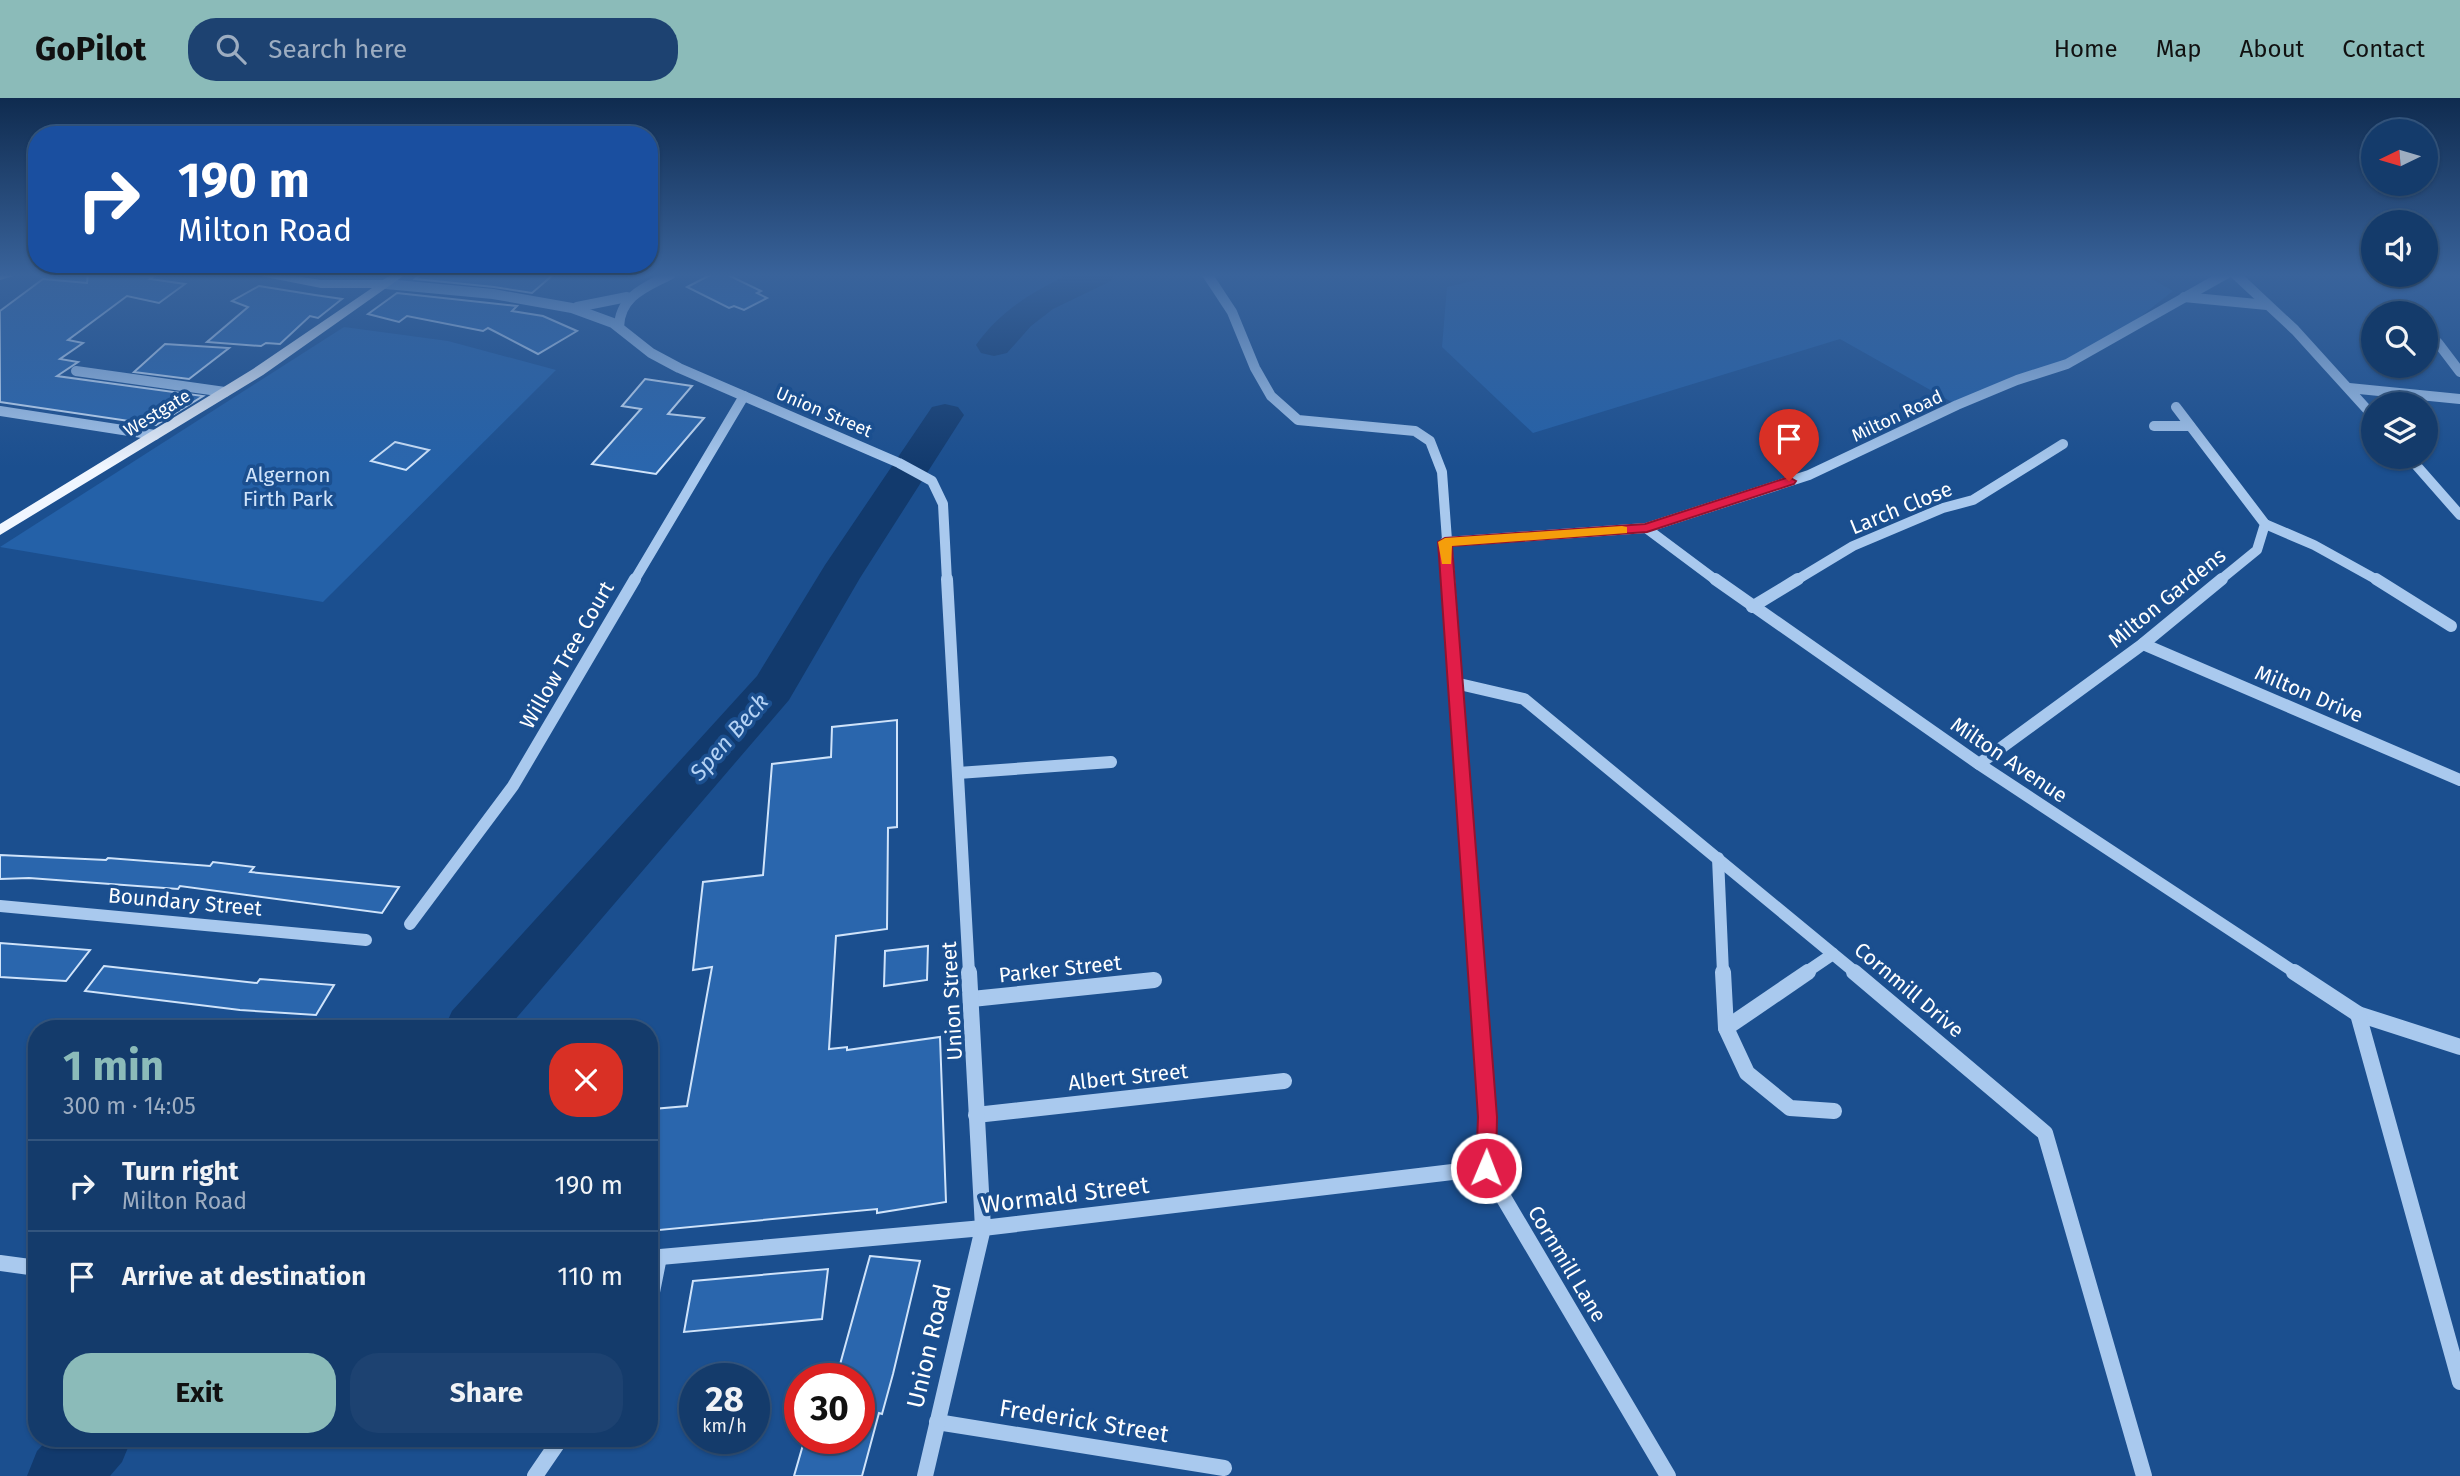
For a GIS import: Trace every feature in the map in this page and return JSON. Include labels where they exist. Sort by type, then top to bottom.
[{"type":"main road","name":"Westgate","points":[[0,530],[225,392],[306,338]]},
{"type":"street","name":"Union Street","points":[[633,338],[651,353],[744,397],[899,463],[932,481],[943,505],[983,1228]]},
{"type":"street","points":[[1242,338],[1271,396],[1298,421],[1415,431],[1430,441],[1442,472],[1487,1117],[1486,1168]]},
{"type":"street","name":"Milton Road","points":[[1445,542],[1647,528],[1809,475],[1957,405],[2017,380],[2067,364],[2113,338]]},
{"type":"street","points":[[2300,338],[2361,402]]},
{"type":"street","points":[[2438,343],[2460,372]]},
{"type":"street","points":[[76,370],[225,392]]},
{"type":"street","points":[[2349,388],[2460,399]]},
{"type":"street","name":"Willow Tree Court","points":[[410,924],[513,786],[744,397]]},
{"type":"street","points":[[2176,407],[2265,524],[2303,538],[2352,563],[2451,626]]},
{"type":"street","points":[[0,411],[155,435]]},
{"type":"street","points":[[2154,426],[2190,426]]},
{"type":"street","name":"Larch Close","points":[[1752,607],[1853,546],[1943,508],[1973,500],[2063,444]]},
{"type":"street","points":[[2420,469],[2460,515]]},
{"type":"street","name":"Milton Gardens","points":[[1979,764],[2143,644],[2257,550],[2265,524]]},
{"type":"street","name":"Milton Avenue","points":[[1647,528],[1752,607],[1979,764],[2358,1014]]},
{"type":"street","name":"Milton Drive","points":[[2143,644],[2460,780]]},
{"type":"street","name":"Cornmill Drive","points":[[1455,683],[1524,698],[2045,1133],[2144,1476]]},
{"type":"street","points":[[958,773],[1111,762]]},
{"type":"street","points":[[1718,858],[1726,1028],[1748,1073],[1790,1108],[1834,1111]]},
{"type":"street","name":"Boundary Street","points":[[0,906],[366,940]]},
{"type":"street","points":[[1726,1028],[1833,954]]},
{"type":"street","name":"Parker Street","points":[[972,999],[1154,980]]},
{"type":"street","points":[[2358,1014],[2460,1047]]},
{"type":"street","points":[[2358,1014],[2460,1382]]},
{"type":"street","name":"Albert Street","points":[[976,1115],[1284,1081]]},
{"type":"street","name":"Wormald Street","points":[[658,1257],[983,1228],[1486,1168]]},
{"type":"street","name":"Cornmill Lane","points":[[1486,1168],[1668,1476]]},
{"type":"street","name":"Union Road","points":[[925,1476],[983,1228]]},
{"type":"street","points":[[0,1264],[28,1267]]},
{"type":"street","name":"Frederick Street","points":[[937,1422],[1224,1468]]},
{"type":"street","points":[[535,1476],[555,1447]]},
{"type":"green space","name":"Algernon Firth Park","points":[[326,338],[428,338],[448,341],[556,370],[323,602],[0,547]]},
{"type":"green space","points":[[1443,338],[2113,338],[1957,405],[1840,339],[1533,433],[1442,347]]},
{"type":"building","points":[[0,338],[70,338],[68,340],[83,343],[60,359],[78,362],[57,376],[203,396],[156,425],[0,402]]},
{"type":"building","points":[[211,338],[286,338],[280,344],[266,343],[261,346],[207,342]]},
{"type":"building","points":[[508,338],[565,338],[538,354]]},
{"type":"building","points":[[165,344],[229,348],[189,379],[134,372]]},
{"type":"building","points":[[645,379],[692,386],[668,414],[704,418],[656,474],[592,464],[641,409],[622,406]]},
{"type":"building","points":[[395,442],[429,450],[406,470],[371,461]]},
{"type":"building","points":[[897,720],[897,827],[888,828],[887,929],[836,936],[829,1049],[847,1047],[847,1050],[940,1037],[946,1202],[877,1213],[877,1209],[658,1230],[658,1109],[687,1106],[712,967],[693,970],[703,882],[763,875],[772,764],[831,757],[832,727]]},
{"type":"building","points":[[0,855],[108,858],[210,866],[213,862],[254,867],[250,872],[399,887],[382,913],[180,886],[178,889],[29,878],[0,879]]},
{"type":"building","points":[[0,943],[90,950],[66,981],[0,977]]},
{"type":"building","points":[[928,946],[927,980],[884,986],[885,951]]},
{"type":"building","points":[[104,966],[257,983],[260,979],[334,985],[316,1015],[240,1010],[85,991]]},
{"type":"building","points":[[870,1256],[920,1261],[893,1374],[882,1414],[879,1413],[875,1428],[875,1363],[840,1363]]},
{"type":"building","points":[[828,1269],[822,1319],[684,1332],[693,1281]]},
{"type":"building","points":[[800,1454],[868,1454],[862,1476],[794,1476]]},
{"type":"waterway","name":"Spen Beck","points":[[994,345],[1000,338]]},
{"type":"waterway","name":"Spen Beck","points":[[480,1020],[773,688],[840,575],[945,415]]},
{"type":"waterway","name":"Spen Beck","points":[[62,1476],[89,1447]]},
{"type":"slow traffic","points":[[1446,561],[1445,542],[1622,530]]},
{"type":"route","points":[[1486,1168],[1487,1117],[1445,542],[1647,528],[1789,481]]}]
